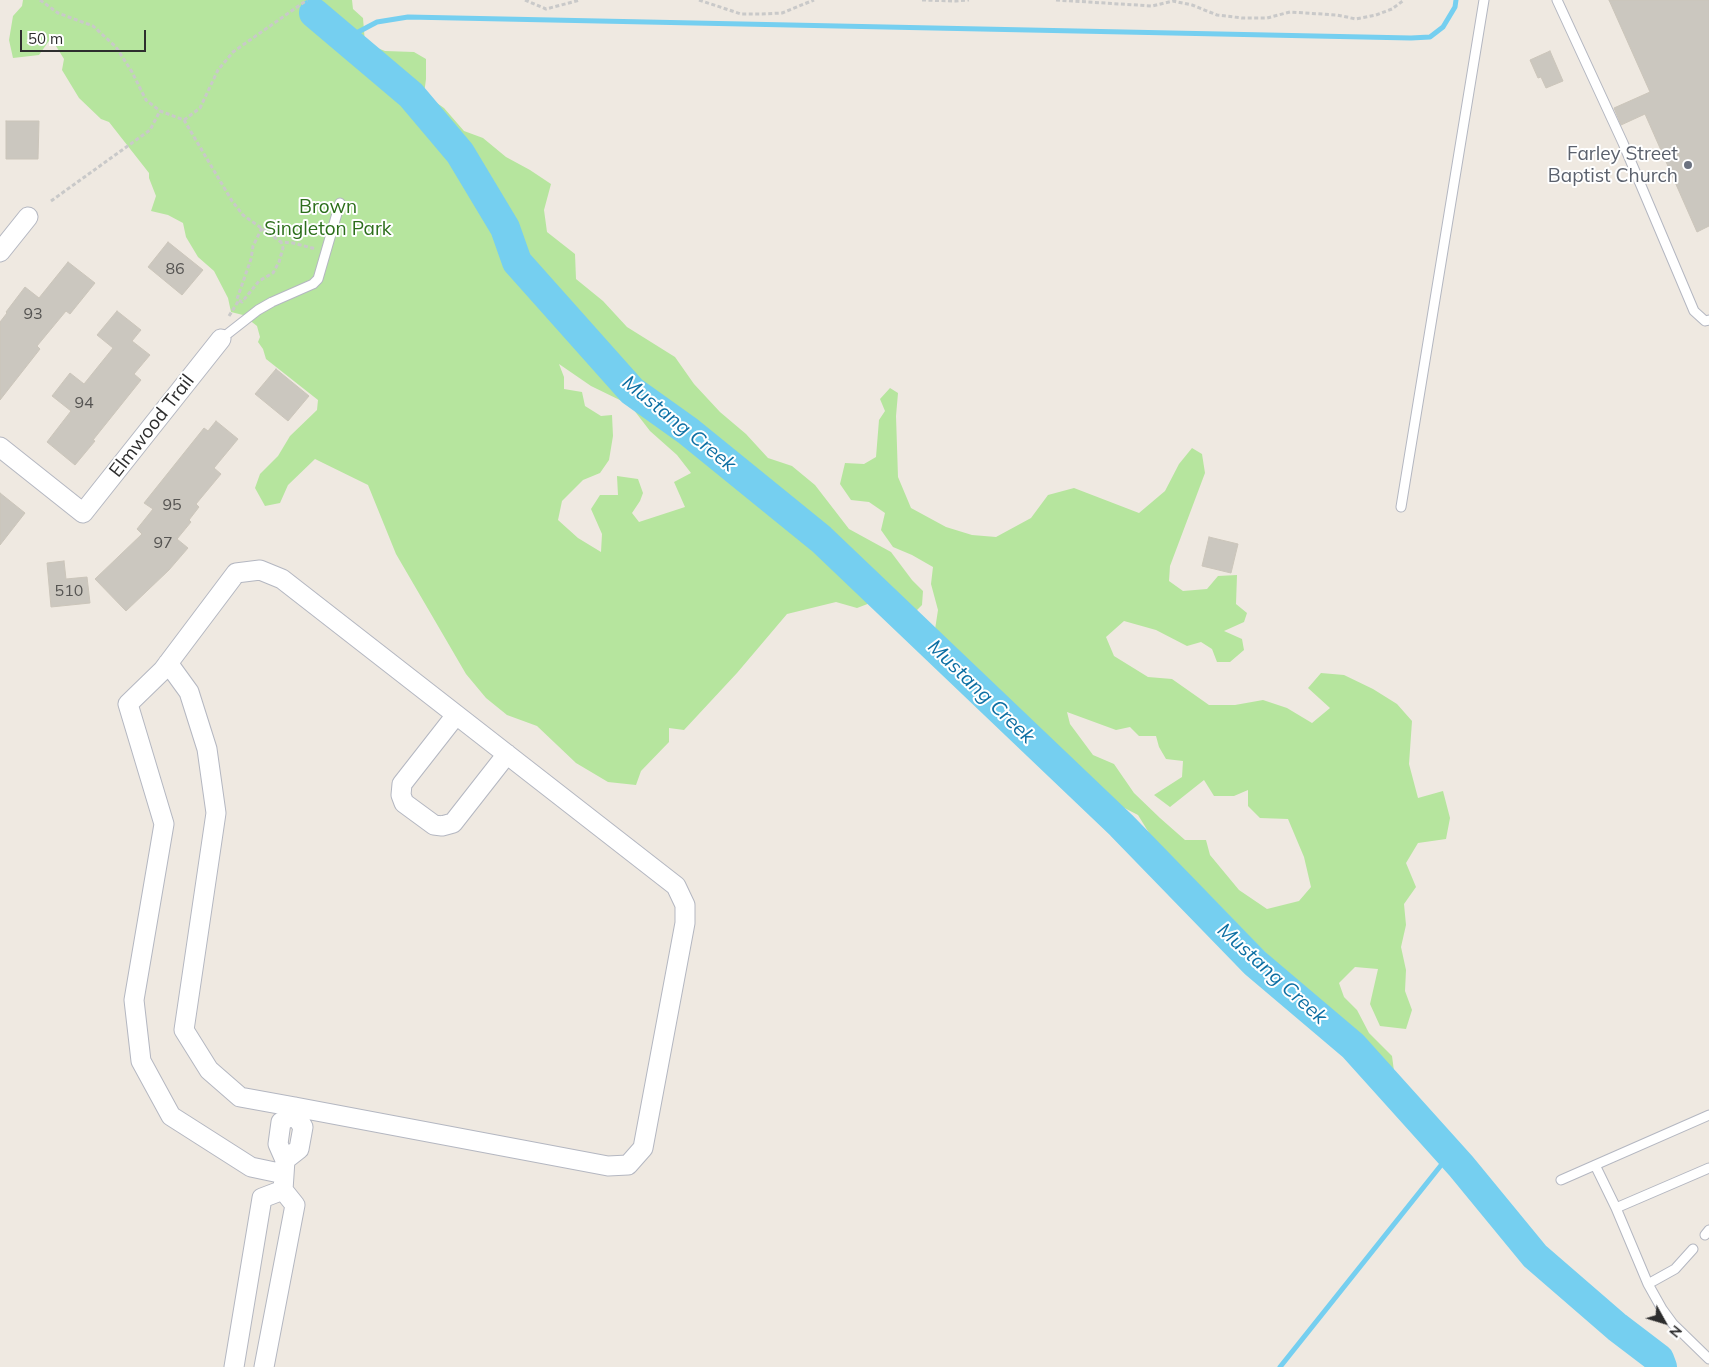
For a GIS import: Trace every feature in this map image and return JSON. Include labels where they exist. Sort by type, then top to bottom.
[{"type":"street","points":[[0,252],[28,218]]},
{"type":"street","name":"Elmwood Trail","points":[[0,447],[83,513],[221,339]]},
{"type":"street","points":[[168,663],[189,692],[207,749],[216,814],[184,1030],[208,1070],[240,1097],[295,1110],[608,1166],[628,1165],[643,1148],[685,923],[685,905],[676,886],[282,579],[260,570],[236,573],[168,663],[163,670],[128,704],[164,824],[134,1000],[140,1061],[171,1116],[251,1167],[284,1175]]},
{"type":"street","points":[[456,715],[402,784],[401,795],[404,803],[434,825],[442,826],[453,823],[507,754]]},
{"type":"street","points":[[264,1367],[295,1205],[284,1175],[278,1144],[281,1122],[295,1110]]},
{"type":"street","points":[[234,1367],[262,1198],[284,1175]]},
{"type":"lane","points":[[1401,507],[1484,0]]},
{"type":"lane","points":[[1557,0],[1623,143],[1694,311],[1705,321],[1709,320]]},
{"type":"lane","points":[[221,339],[258,310],[313,284],[318,279],[340,203]]},
{"type":"lane","points":[[1561,1180],[1709,1115]]},
{"type":"lane","points":[[1595,1165],[1616,1208],[1648,1284],[1662,1309],[1673,1324],[1709,1359]]},
{"type":"lane","points":[[1616,1208],[1709,1168]]},
{"type":"lane","points":[[1648,1284],[1674,1269],[1694,1249]]},
{"type":"path","points":[[40,0],[58,13],[93,26],[116,48],[132,72],[146,100],[160,111],[184,120],[242,215],[282,242],[326,252]]},
{"type":"path","points":[[184,120],[200,108],[218,70],[233,52],[307,0]]},
{"type":"path","points":[[525,0],[546,9],[580,0]]},
{"type":"path","points":[[699,0],[741,14],[762,14],[782,13],[814,0]]},
{"type":"path","points":[[922,0],[969,0]]},
{"type":"path","points":[[1056,0],[1152,6],[1173,1],[1192,5],[1217,15],[1242,18],[1267,18],[1290,12],[1337,15],[1356,19],[1392,9],[1404,0]]},
{"type":"path","points":[[50,201],[150,130],[160,111]]},
{"type":"path","points":[[262,228],[253,246],[252,259],[237,299],[242,302],[259,281],[273,273],[279,262],[283,248],[282,242]]},
{"type":"green space","name":"Brown Singleton Park","points":[[23,0],[352,0],[353,9],[363,18],[365,43],[385,51],[414,52],[426,59],[424,94],[444,108],[464,131],[483,138],[506,157],[551,184],[544,210],[547,232],[575,254],[576,279],[603,301],[627,327],[675,357],[694,384],[768,458],[792,466],[815,485],[849,529],[891,552],[912,580],[923,591],[922,605],[915,612],[904,613],[886,597],[857,608],[836,602],[787,614],[737,673],[684,730],[669,728],[669,742],[641,771],[636,785],[608,782],[576,763],[537,726],[507,715],[486,698],[466,674],[396,554],[368,485],[315,459],[288,485],[280,503],[265,506],[255,488],[260,474],[278,456],[290,436],[317,410],[318,400],[266,359],[263,349],[258,342],[260,337],[257,326],[243,315],[231,312],[228,298],[214,271],[198,257],[186,237],[183,223],[168,215],[151,211],[156,196],[149,173],[109,122],[101,119],[79,98],[62,70],[64,59],[51,38],[39,55],[13,58],[9,40],[13,16],[22,6]],"holes":[[[559,364],[591,386],[630,405],[650,431],[677,455],[691,473],[674,482],[685,507],[639,522],[632,513],[643,493],[638,479],[617,476],[618,495],[600,495],[591,509],[602,534],[601,552],[578,538],[558,520],[562,501],[583,480],[600,473],[609,460],[613,436],[612,415],[601,416],[585,406],[582,392],[564,389],[564,377]]]},
{"type":"green space","points":[[890,388],[898,393],[896,416],[898,477],[911,508],[946,527],[972,535],[996,537],[1031,518],[1048,495],[1074,488],[1139,513],[1165,491],[1179,464],[1192,448],[1202,454],[1205,473],[1170,566],[1169,581],[1183,591],[1207,589],[1218,576],[1237,575],[1236,604],[1247,613],[1244,622],[1224,631],[1242,639],[1244,650],[1230,662],[1217,662],[1212,649],[1201,642],[1187,646],[1156,630],[1124,621],[1106,637],[1114,656],[1148,677],[1172,679],[1209,705],[1235,705],[1263,700],[1287,708],[1312,723],[1330,708],[1308,688],[1321,673],[1344,675],[1373,689],[1397,704],[1412,721],[1409,764],[1418,798],[1443,791],[1450,818],[1446,839],[1418,843],[1406,863],[1416,887],[1404,904],[1406,925],[1401,947],[1406,970],[1405,991],[1412,1010],[1406,1029],[1380,1026],[1370,1004],[1378,969],[1355,967],[1339,983],[1344,997],[1357,1010],[1369,1033],[1392,1056],[1394,1071],[1376,1062],[1364,1044],[1341,1026],[1318,999],[1293,981],[1213,899],[1170,867],[1138,815],[1053,771],[1013,742],[1005,701],[934,636],[938,610],[931,584],[933,567],[893,547],[881,530],[885,513],[869,502],[851,500],[840,484],[845,463],[864,464],[876,457],[879,420],[885,411],[880,399]],"holes":[[[1067,712],[1116,730],[1130,727],[1139,736],[1156,736],[1159,747],[1166,759],[1183,761],[1182,777],[1154,795],[1170,807],[1204,780],[1214,796],[1234,796],[1248,790],[1248,806],[1260,818],[1288,819],[1304,857],[1311,887],[1299,901],[1267,909],[1239,890],[1210,855],[1206,840],[1185,840],[1134,793],[1114,764],[1093,755],[1070,724]]]},
{"type":"building","name":"Farley Street Baptist Church","points":[[1609,0],[1709,0],[1709,226],[1697,232],[1645,114],[1621,125],[1614,108],[1650,92]]},
{"type":"building","points":[[1550,51],[1563,81],[1546,88],[1541,77],[1538,78],[1530,60]]},
{"type":"building","points":[[6,121],[39,121],[38,159],[6,159]]},
{"type":"building","points":[[168,242],[203,270],[182,295],[148,267]]},
{"type":"building","points":[[68,262],[95,283],[70,314],[66,311],[37,346],[40,349],[0,400],[0,322],[25,287],[39,298]]},
{"type":"building","points":[[117,311],[141,330],[132,341],[150,355],[134,374],[141,380],[75,465],[47,442],[71,411],[52,396],[70,373],[84,384],[113,348],[97,335]]},
{"type":"building","points":[[276,369],[309,396],[288,421],[255,394]]},
{"type":"building","points":[[216,421],[238,439],[214,468],[221,474],[196,504],[199,507],[189,520],[191,522],[177,539],[188,548],[169,570],[126,611],[95,579],[142,534],[137,529],[153,509],[144,503],[204,428],[208,431]]},
{"type":"building","points":[[0,493],[25,513],[0,545]]},
{"type":"building","points":[[1209,537],[1238,544],[1231,573],[1202,566]]},
{"type":"building","points":[[64,561],[66,579],[87,577],[90,603],[51,607],[47,563]]},
{"type":"waterway","points":[[345,39],[377,22],[408,17],[1411,38],[1430,37],[1443,27],[1455,7],[1456,0]]},
{"type":"waterway","name":"Mustang Creek","points":[[314,13],[411,95],[460,153],[505,228],[517,262],[632,391],[688,431],[821,539],[1121,825],[1255,963],[1353,1046],[1461,1166],[1535,1256],[1617,1327],[1659,1359],[1662,1367]]},
{"type":"waterway","points":[[1280,1367],[1450,1154]]},
{"type":"place","name":"Farley Street Baptist Church","points":[[1688,165]]}]
